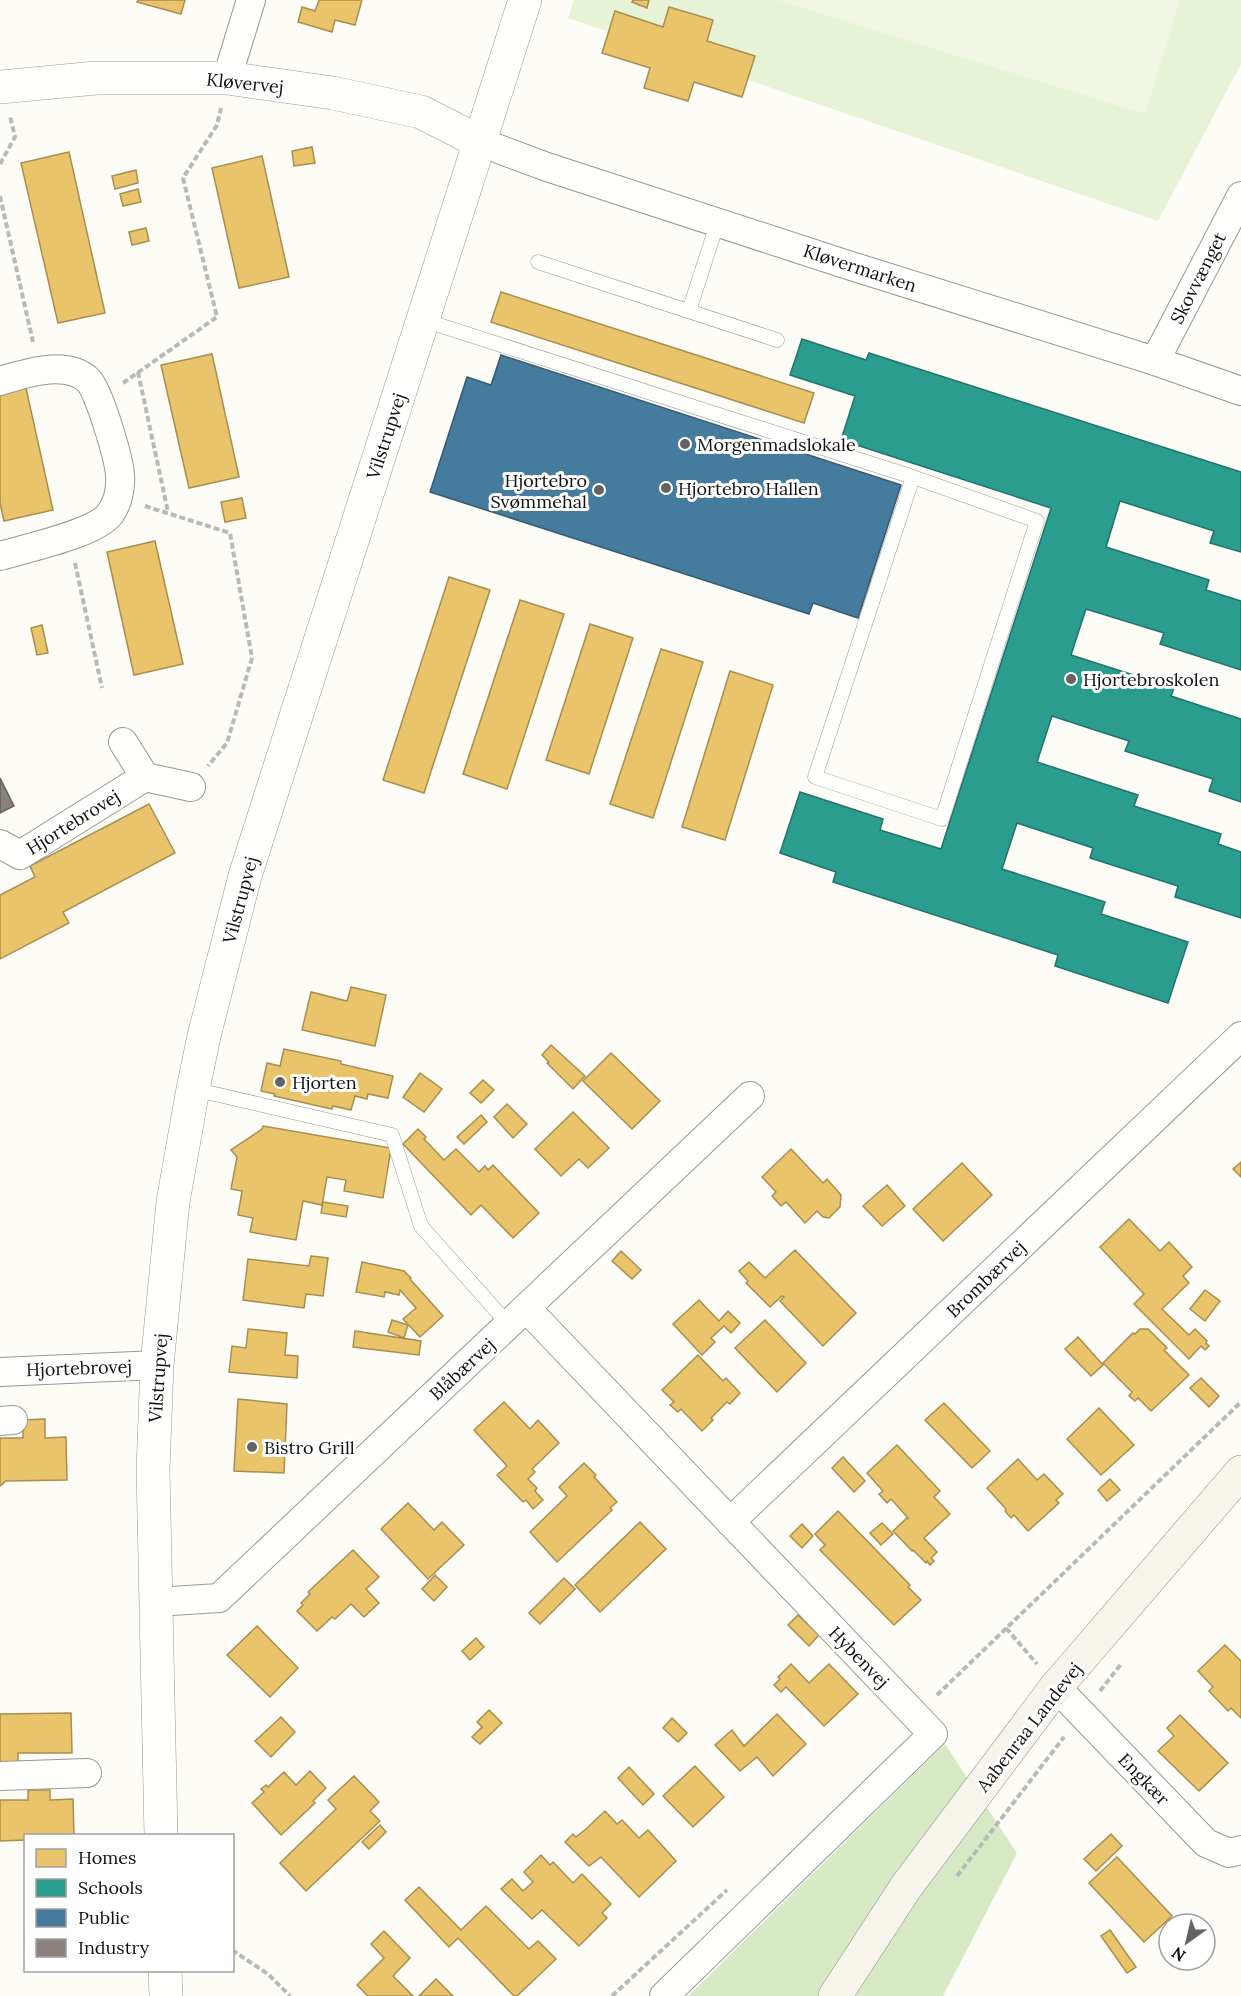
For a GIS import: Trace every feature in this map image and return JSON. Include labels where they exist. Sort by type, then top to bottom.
[{"type":"main road","name":"Aabenraa Landevej","points":[[836,1996],[906,1887],[1056,1688],[1241,1472]]},
{"type":"street","points":[[227,78],[251,0]]},
{"type":"street","name":"Vilstrupvej","points":[[161,1834],[153,1469],[158,1365],[173,1202],[193,1089],[204,1036],[245,876],[525,0]]},
{"type":"street","name":"Kløvervej","points":[[2,87],[96,78],[227,78],[333,93],[421,112],[480,142]]},
{"type":"street","name":"Kløvermarken","points":[[480,142],[547,167],[848,265],[1155,361],[1241,391]]},
{"type":"street","name":"Skovvænget","points":[[1155,361],[1241,196]]},
{"type":"street","points":[[0,381],[39,370],[57,369],[88,379],[100,399],[120,474],[118,498],[110,514],[96,527],[0,556]]},
{"type":"street","points":[[123,742],[145,777],[190,787]]},
{"type":"street","name":"Hjortebrovej","points":[[0,844],[20,855],[145,777]]},
{"type":"street","name":"Brombærvej","points":[[730,1522],[1241,1036]]},
{"type":"street","name":"Blåbærvej","points":[[156,1602],[219,1598],[750,1096]]},
{"type":"street","name":"Hybenvej","points":[[518,1317],[730,1522],[933,1734],[664,1996]]},
{"type":"street","name":"Hjortebrovej","points":[[0,1372],[158,1365]]},
{"type":"street","name":"Engkær","points":[[1056,1688],[1206,1843],[1230,1853],[1241,1850]]},
{"type":"street","points":[[0,1776],[87,1773]]},
{"type":"street","points":[[165,1972],[166,1996]]},
{"type":"lane","points":[[689,311],[718,222]]},
{"type":"lane","points":[[538,262],[777,340]]},
{"type":"lane","points":[[423,320],[913,477],[1037,521],[942,819],[816,777],[913,477]]},
{"type":"lane","points":[[193,1089],[392,1135],[421,1226],[518,1317]]},
{"type":"path","points":[[100,399],[217,317],[183,178],[217,125],[227,78]]},
{"type":"path","points":[[0,164],[15,137],[2,87]]},
{"type":"path","points":[[0,196],[39,370]]},
{"type":"path","points":[[138,372],[168,513]]},
{"type":"path","points":[[118,498],[230,533],[252,658],[227,743],[190,787]]},
{"type":"path","points":[[69,536],[102,688]]},
{"type":"path","points":[[915,1716],[1241,1402]]},
{"type":"path","points":[[1006,1628],[1056,1688]]},
{"type":"path","points":[[952,1882],[1082,1715]]},
{"type":"path","points":[[234,1951],[268,1974],[290,1996]]},
{"type":"green space","points":[[574,0],[1241,0],[1241,64],[1158,221],[568,18]]},
{"type":"green space","points":[[777,0],[1180,0],[1145,114]]},
{"type":"green space","points":[[945,1744],[1017,1853],[943,1996],[688,1996]]},
{"type":"building: Homes","points":[[138,0],[185,0],[181,14],[137,2]]},
{"type":"building: Homes","points":[[319,0],[362,0],[355,25],[335,20],[332,32],[298,22],[302,7],[315,11]]},
{"type":"building: Homes","points":[[633,0],[649,0],[647,8],[632,2]]},
{"type":"building: Homes","points":[[669,7],[713,20],[707,41],[755,56],[742,97],[694,82],[688,101],[644,88],[650,68],[602,53],[615,11],[663,27]]},
{"type":"building: Homes","points":[[312,147],[315,163],[294,166],[292,151]]},
{"type":"building: Homes","points":[[69,152],[105,313],[58,323],[21,163]]},
{"type":"building: Homes","points":[[262,156],[289,277],[239,288],[212,168]]},
{"type":"building: Homes","points":[[136,170],[138,183],[115,189],[112,176]]},
{"type":"building: Homes","points":[[138,189],[141,202],[123,206],[120,194]]},
{"type":"building: Homes","points":[[146,228],[149,241],[132,245],[129,232]]},
{"type":"building: Homes","points":[[501,292],[814,393],[804,423],[491,322]]},
{"type":"building: Homes","points":[[212,354],[239,477],[189,488],[161,365]]},
{"type":"building: Homes","points":[[26,388],[53,510],[4,521],[0,503],[0,394]]},
{"type":"building: Homes","points":[[242,498],[246,518],[225,522],[221,502]]},
{"type":"building: Homes","points":[[155,541],[183,664],[134,675],[107,552]]},
{"type":"building: Homes","points":[[449,577],[490,590],[424,793],[383,780]]},
{"type":"building: Homes","points":[[520,600],[564,614],[507,789],[463,774]]},
{"type":"building: Homes","points":[[590,624],[633,638],[589,774],[546,760]]},
{"type":"building: Homes","points":[[42,625],[48,653],[37,655],[31,628]]},
{"type":"building: Homes","points":[[661,649],[703,662],[653,818],[610,804]]},
{"type":"building: Homes","points":[[730,671],[773,685],[725,840],[682,827]]},
{"type":"building: Homes","points":[[149,804],[175,853],[63,912],[69,923],[0,959],[0,895],[35,877],[30,866]]},
{"type":"building: Homes","points":[[351,987],[386,995],[375,1046],[302,1030],[311,992],[347,1001]]},
{"type":"building: Homes","points":[[551,1045],[585,1076],[573,1089],[542,1055]]},
{"type":"building: Homes","points":[[284,1049],[341,1061],[341,1064],[393,1076],[388,1098],[368,1094],[367,1099],[355,1096],[351,1110],[333,1106],[332,1109],[261,1091],[267,1063],[280,1066]]},
{"type":"building: Homes","points":[[611,1053],[660,1101],[632,1129],[583,1081]]},
{"type":"building: Homes","points":[[420,1073],[442,1089],[424,1112],[403,1097]]},
{"type":"building: Homes","points":[[483,1080],[494,1090],[481,1103],[470,1093]]},
{"type":"building: Homes","points":[[507,1104],[527,1124],[513,1138],[494,1117]]},
{"type":"building: Homes","points":[[573,1112],[609,1148],[588,1168],[579,1159],[561,1176],[535,1149]]},
{"type":"building: Homes","points":[[481,1115],[487,1122],[464,1144],[457,1137]]},
{"type":"building: Homes","points":[[263,1126],[391,1148],[383,1198],[344,1191],[346,1180],[327,1177],[322,1205],[303,1201],[296,1240],[250,1232],[253,1218],[238,1215],[242,1191],[231,1189],[237,1157],[231,1150]]},
{"type":"building: Homes","points":[[418,1129],[426,1137],[424,1139],[444,1160],[456,1149],[479,1172],[485,1166],[488,1170],[493,1165],[539,1213],[513,1238],[481,1205],[471,1215],[403,1144]]},
{"type":"building: Homes","points":[[791,1149],[823,1183],[827,1179],[841,1195],[840,1207],[829,1218],[823,1217],[817,1211],[805,1223],[786,1202],[781,1206],[772,1196],[776,1192],[762,1177]]},
{"type":"building: Homes","points":[[1241,1162],[1241,1177],[1233,1169]]},
{"type":"building: Homes","points":[[962,1163],[992,1195],[943,1241],[913,1209]]},
{"type":"building: Homes","points":[[887,1185],[905,1206],[882,1226],[863,1206]]},
{"type":"building: Homes","points":[[323,1202],[348,1206],[346,1217],[321,1213]]},
{"type":"building: Homes","points":[[1129,1219],[1160,1251],[1169,1242],[1192,1267],[1183,1276],[1189,1283],[1162,1309],[1189,1335],[1195,1329],[1207,1341],[1209,1346],[1205,1350],[1201,1346],[1189,1359],[1134,1304],[1144,1294],[1100,1247]]},
{"type":"building: Homes","points":[[795,1250],[856,1313],[823,1346],[780,1301],[784,1297],[782,1296],[770,1307],[746,1283],[748,1281],[739,1271],[749,1262],[765,1278]]},
{"type":"building: Homes","points":[[621,1251],[641,1270],[632,1279],[612,1261]]},
{"type":"building: Homes","points":[[311,1256],[328,1258],[323,1296],[306,1294],[304,1308],[243,1300],[248,1259],[309,1266]]},
{"type":"building: Homes","points":[[362,1262],[404,1271],[443,1316],[420,1337],[403,1319],[416,1308],[400,1290],[399,1295],[385,1292],[384,1297],[356,1292]]},
{"type":"building: Homes","points":[[1205,1290],[1220,1301],[1205,1321],[1190,1309]]},
{"type":"building: Homes","points":[[699,1300],[719,1321],[728,1311],[740,1323],[731,1333],[724,1326],[711,1338],[715,1342],[702,1355],[673,1324]]},
{"type":"building: Homes","points":[[392,1320],[408,1325],[404,1338],[388,1332]]},
{"type":"building: Homes","points":[[765,1320],[806,1363],[777,1392],[735,1348]]},
{"type":"building: Homes","points":[[248,1329],[287,1333],[285,1355],[298,1356],[297,1378],[229,1372],[232,1346],[246,1348]]},
{"type":"building: Homes","points":[[1140,1329],[1148,1329],[1167,1348],[1164,1350],[1189,1375],[1151,1411],[1138,1398],[1135,1401],[1129,1396],[1132,1392],[1103,1363]]},
{"type":"building: Homes","points":[[355,1331],[421,1341],[419,1355],[353,1347]]},
{"type":"building: Homes","points":[[1078,1337],[1103,1365],[1091,1376],[1065,1349]]},
{"type":"building: Homes","points":[[698,1355],[723,1381],[726,1378],[740,1393],[730,1404],[727,1402],[711,1418],[713,1420],[702,1431],[681,1409],[678,1412],[670,1405],[674,1402],[662,1390]]},
{"type":"building: Homes","points":[[1201,1378],[1219,1396],[1209,1407],[1190,1388]]},
{"type":"building: Homes","points":[[238,1399],[287,1404],[284,1473],[234,1471]]},
{"type":"building: Homes","points":[[504,1402],[530,1429],[538,1420],[559,1443],[532,1469],[535,1472],[528,1479],[537,1488],[535,1491],[543,1500],[533,1509],[497,1475],[507,1466],[474,1430]]},
{"type":"building: Homes","points":[[944,1403],[990,1451],[972,1468],[925,1420]]},
{"type":"building: Homes","points":[[1099,1408],[1134,1445],[1101,1475],[1067,1439]]},
{"type":"building: Homes","points":[[45,1419],[45,1438],[66,1437],[67,1480],[6,1481],[0,1486],[0,1438],[23,1438],[23,1420]]},
{"type":"building: Homes","points":[[897,1445],[940,1491],[934,1497],[950,1514],[924,1538],[937,1552],[931,1558],[934,1561],[930,1565],[912,1551],[893,1531],[907,1518],[909,1519],[891,1499],[887,1503],[879,1494],[883,1491],[867,1473]]},
{"type":"building: Homes","points":[[843,1457],[865,1481],[854,1492],[832,1468]]},
{"type":"building: Homes","points":[[1018,1459],[1037,1480],[1044,1474],[1063,1494],[1056,1500],[1059,1503],[1028,1531],[1014,1515],[1011,1518],[987,1488]]},
{"type":"building: Homes","points":[[584,1463],[617,1502],[610,1508],[612,1510],[557,1562],[530,1532],[567,1496],[559,1487]]},
{"type":"building: Homes","points":[[1110,1479],[1120,1490],[1107,1501],[1098,1490]]},
{"type":"building: Homes","points":[[408,1503],[434,1530],[442,1522],[464,1545],[428,1579],[381,1529]]},
{"type":"building: Homes","points":[[838,1511],[910,1585],[908,1587],[921,1600],[894,1625],[820,1550],[825,1545],[815,1534]]},
{"type":"building: Homes","points":[[640,1522],[666,1549],[600,1612],[575,1585]]},
{"type":"building: Homes","points":[[882,1523],[893,1534],[881,1545],[870,1533]]},
{"type":"building: Homes","points":[[802,1524],[813,1536],[802,1548],[790,1536]]},
{"type":"building: Homes","points":[[353,1550],[379,1577],[366,1589],[379,1603],[364,1617],[351,1604],[317,1631],[297,1611],[310,1594],[308,1592]]},
{"type":"building: Homes","points":[[435,1575],[447,1587],[434,1601],[422,1589]]},
{"type":"building: Homes","points":[[564,1578],[575,1589],[540,1624],[529,1613]]},
{"type":"building: Homes","points":[[798,1615],[819,1635],[809,1646],[788,1625]]},
{"type":"building: Homes","points":[[257,1626],[298,1668],[270,1697],[227,1655]]},
{"type":"building: Homes","points":[[476,1638],[484,1647],[470,1660],[462,1651]]},
{"type":"building: Homes","points":[[1225,1645],[1241,1661],[1241,1718],[1231,1708],[1228,1711],[1209,1691],[1213,1687],[1198,1671]]},
{"type":"building: Homes","points":[[791,1664],[809,1683],[829,1664],[858,1694],[824,1726],[786,1687],[781,1692],[774,1685],[780,1679],[778,1677]]},
{"type":"building: Homes","points":[[489,1710],[502,1723],[480,1744],[472,1737],[482,1727],[477,1722]]},
{"type":"building: Homes","points":[[71,1713],[72,1753],[18,1753],[18,1764],[0,1764],[0,1714]]},
{"type":"building: Homes","points":[[777,1714],[806,1744],[773,1776],[757,1757],[740,1771],[715,1745],[732,1730],[744,1746]]},
{"type":"building: Homes","points":[[1180,1715],[1228,1763],[1199,1791],[1158,1751],[1174,1736],[1167,1728]]},
{"type":"building: Homes","points":[[281,1717],[295,1732],[271,1757],[255,1741]]},
{"type":"building: Homes","points":[[672,1718],[687,1733],[678,1742],[663,1728]]},
{"type":"building: Homes","points":[[695,1766],[724,1797],[693,1827],[663,1796]]},
{"type":"building: Homes","points":[[629,1767],[654,1794],[643,1805],[618,1778]]},
{"type":"building: Homes","points":[[310,1771],[326,1788],[313,1801],[315,1803],[281,1835],[252,1803],[264,1792],[261,1789],[266,1785],[268,1787],[284,1772],[296,1785]]},
{"type":"building: Homes","points":[[354,1776],[379,1802],[370,1811],[380,1821],[306,1891],[280,1863],[336,1809],[328,1800]]},
{"type":"building: Homes","points":[[28,1790],[50,1790],[50,1800],[73,1799],[74,1834],[24,1834],[24,1840],[0,1841],[0,1800],[28,1800]]},
{"type":"building: Homes","points":[[605,1811],[617,1824],[622,1820],[639,1838],[648,1830],[676,1861],[639,1897],[601,1857],[589,1866],[565,1842],[573,1834],[576,1837]]},
{"type":"building: Homes","points":[[380,1825],[386,1832],[369,1849],[362,1842]]},
{"type":"building: Homes","points":[[1111,1834],[1122,1846],[1096,1871],[1084,1859]]},
{"type":"building: Homes","points":[[541,1855],[550,1865],[553,1862],[573,1883],[582,1874],[611,1904],[602,1913],[607,1918],[579,1946],[542,1910],[532,1919],[501,1889],[512,1879],[523,1891],[533,1882],[524,1872]]},
{"type":"building: Homes","points":[[1117,1857],[1168,1912],[1157,1912],[1157,1930],[1144,1942],[1089,1883]]},
{"type":"building: Homes","points":[[419,1887],[461,1930],[486,1906],[529,1949],[538,1941],[556,1959],[517,1996],[514,1996],[458,1938],[449,1947],[405,1900]]},
{"type":"building: Homes","points":[[1110,1930],[1136,1967],[1127,1973],[1101,1936]]},
{"type":"building: Homes","points":[[384,1931],[410,1958],[393,1976],[413,1996],[368,1996],[357,1985],[384,1958],[371,1944]]},
{"type":"building: Homes","points":[[436,1979],[453,1996],[419,1996]]},
{"type":"building: Schools","name":"Hjortebroskolen","points":[[802,339],[866,360],[869,353],[1241,472],[1241,552],[1210,543],[1214,531],[1120,501],[1106,547],[1209,580],[1206,590],[1241,601],[1241,670],[1160,644],[1164,633],[1086,609],[1071,655],[1174,688],[1171,696],[1241,719],[1241,802],[1209,791],[1213,779],[1125,751],[1129,741],[1052,716],[1037,762],[1138,795],[1134,806],[1221,834],[1218,844],[1241,852],[1241,918],[1175,897],[1178,886],[1090,858],[1093,848],[1017,823],[1002,869],[1105,902],[1101,914],[1188,942],[1168,1003],[1055,966],[1058,955],[833,882],[836,872],[780,853],[800,792],[883,819],[880,830],[941,849],[1051,508],[841,440],[855,396],[790,375]]},
{"type":"building: Public","name":"Hjortebro Hallen","points":[[501,355],[901,485],[858,618],[813,603],[809,614],[430,492],[467,377],[491,385]]},
{"type":"building: Industry","points":[[0,778],[14,806],[0,813]]},
{"type":"place","name":"Morgenmadslokale","points":[[685,444]]},
{"type":"place","name":"Hjortebro Hallen","points":[[666,488]]},
{"type":"place","name":"Hjortebro Svømmehal","points":[[599,490]]},
{"type":"place","name":"Hjortebroskolen","points":[[1071,679]]},
{"type":"place","name":"Hjorten","points":[[280,1082]]},
{"type":"place","name":"Bistro Grill","points":[[252,1447]]}]
